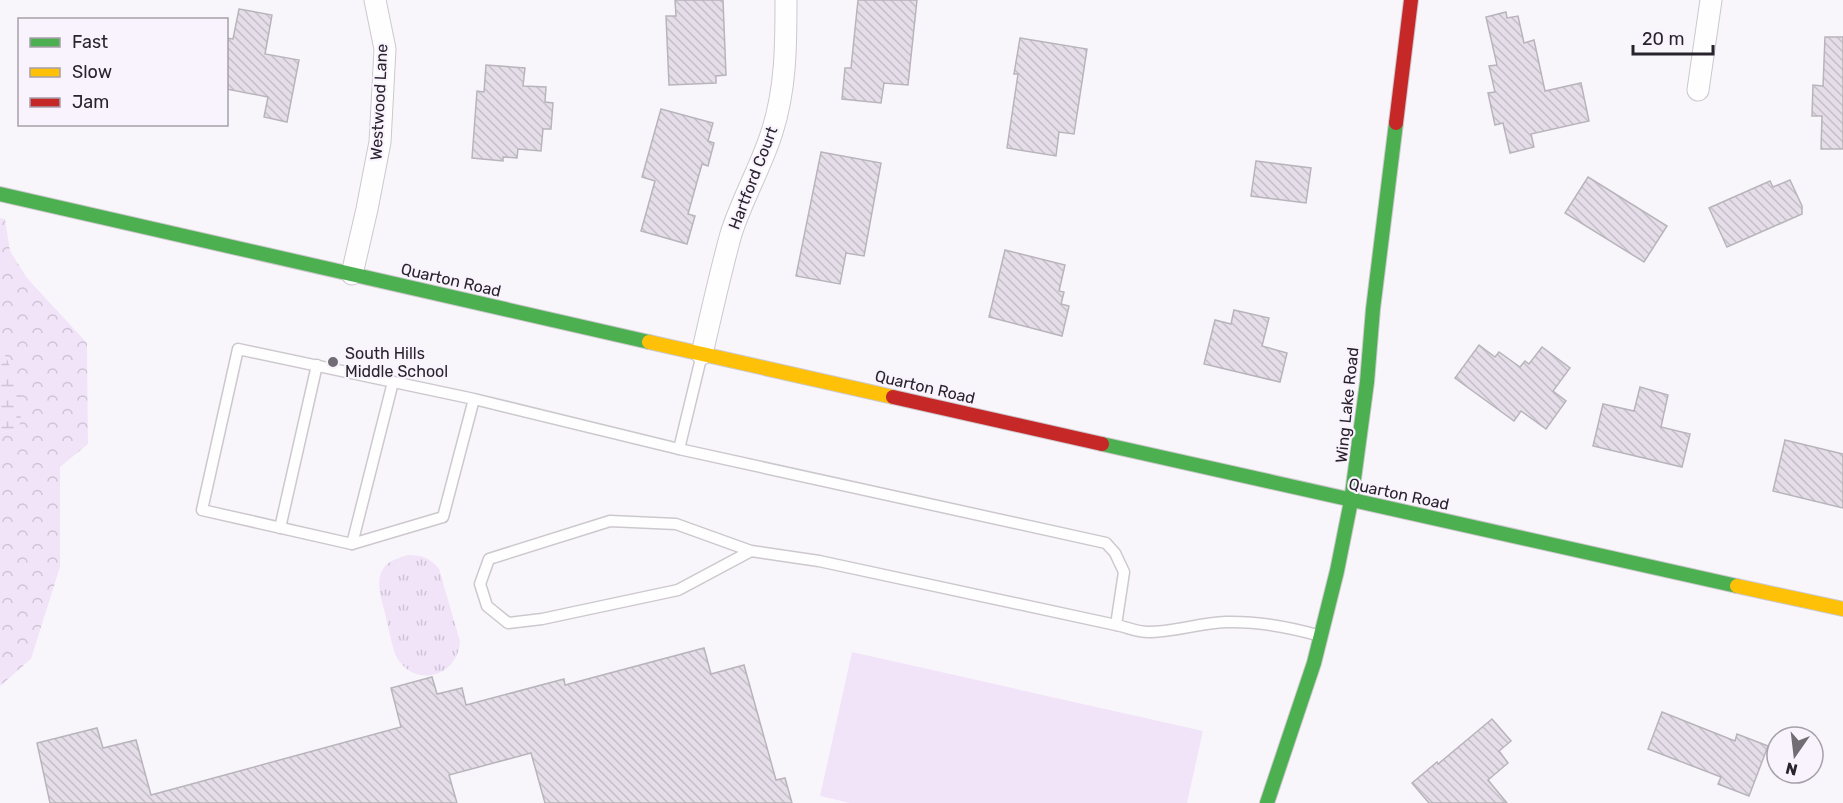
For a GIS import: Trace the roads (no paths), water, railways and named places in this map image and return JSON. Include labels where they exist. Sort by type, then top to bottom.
[{"type":"street","name":"Westwood Lane","points":[[352,274],[380,142],[385,49],[375,0]]},
{"type":"street","name":"Hartford Court","points":[[702,354],[731,233],[775,120],[786,57],[786,0]]},
{"type":"street","name":"Wing Lake Road","points":[[1267,803],[1321,636],[1351,501],[1361,435],[1373,309],[1411,0]]},
{"type":"street","points":[[1698,90],[1711,0]]},
{"type":"street","name":"Quarton Road","points":[[0,194],[1351,501],[1843,609]]},
{"type":"lane","points":[[474,399],[443,517],[352,544],[202,510],[238,349],[474,399],[679,449],[1106,543],[1115,554],[1124,572],[1116,625]]},
{"type":"lane","points":[[679,449],[702,354]]},
{"type":"lane","points":[[280,528],[317,366]]},
{"type":"lane","points":[[352,544],[393,382]]},
{"type":"lane","points":[[751,551],[678,590],[542,619],[508,622],[488,606],[480,584],[489,559],[610,521],[676,524],[751,551],[819,561],[1145,632],[1174,630],[1199,624],[1254,622],[1288,627],[1321,636]]},
{"type":"place","name":"South Hills Middle School","points":[[333,362]]}]
